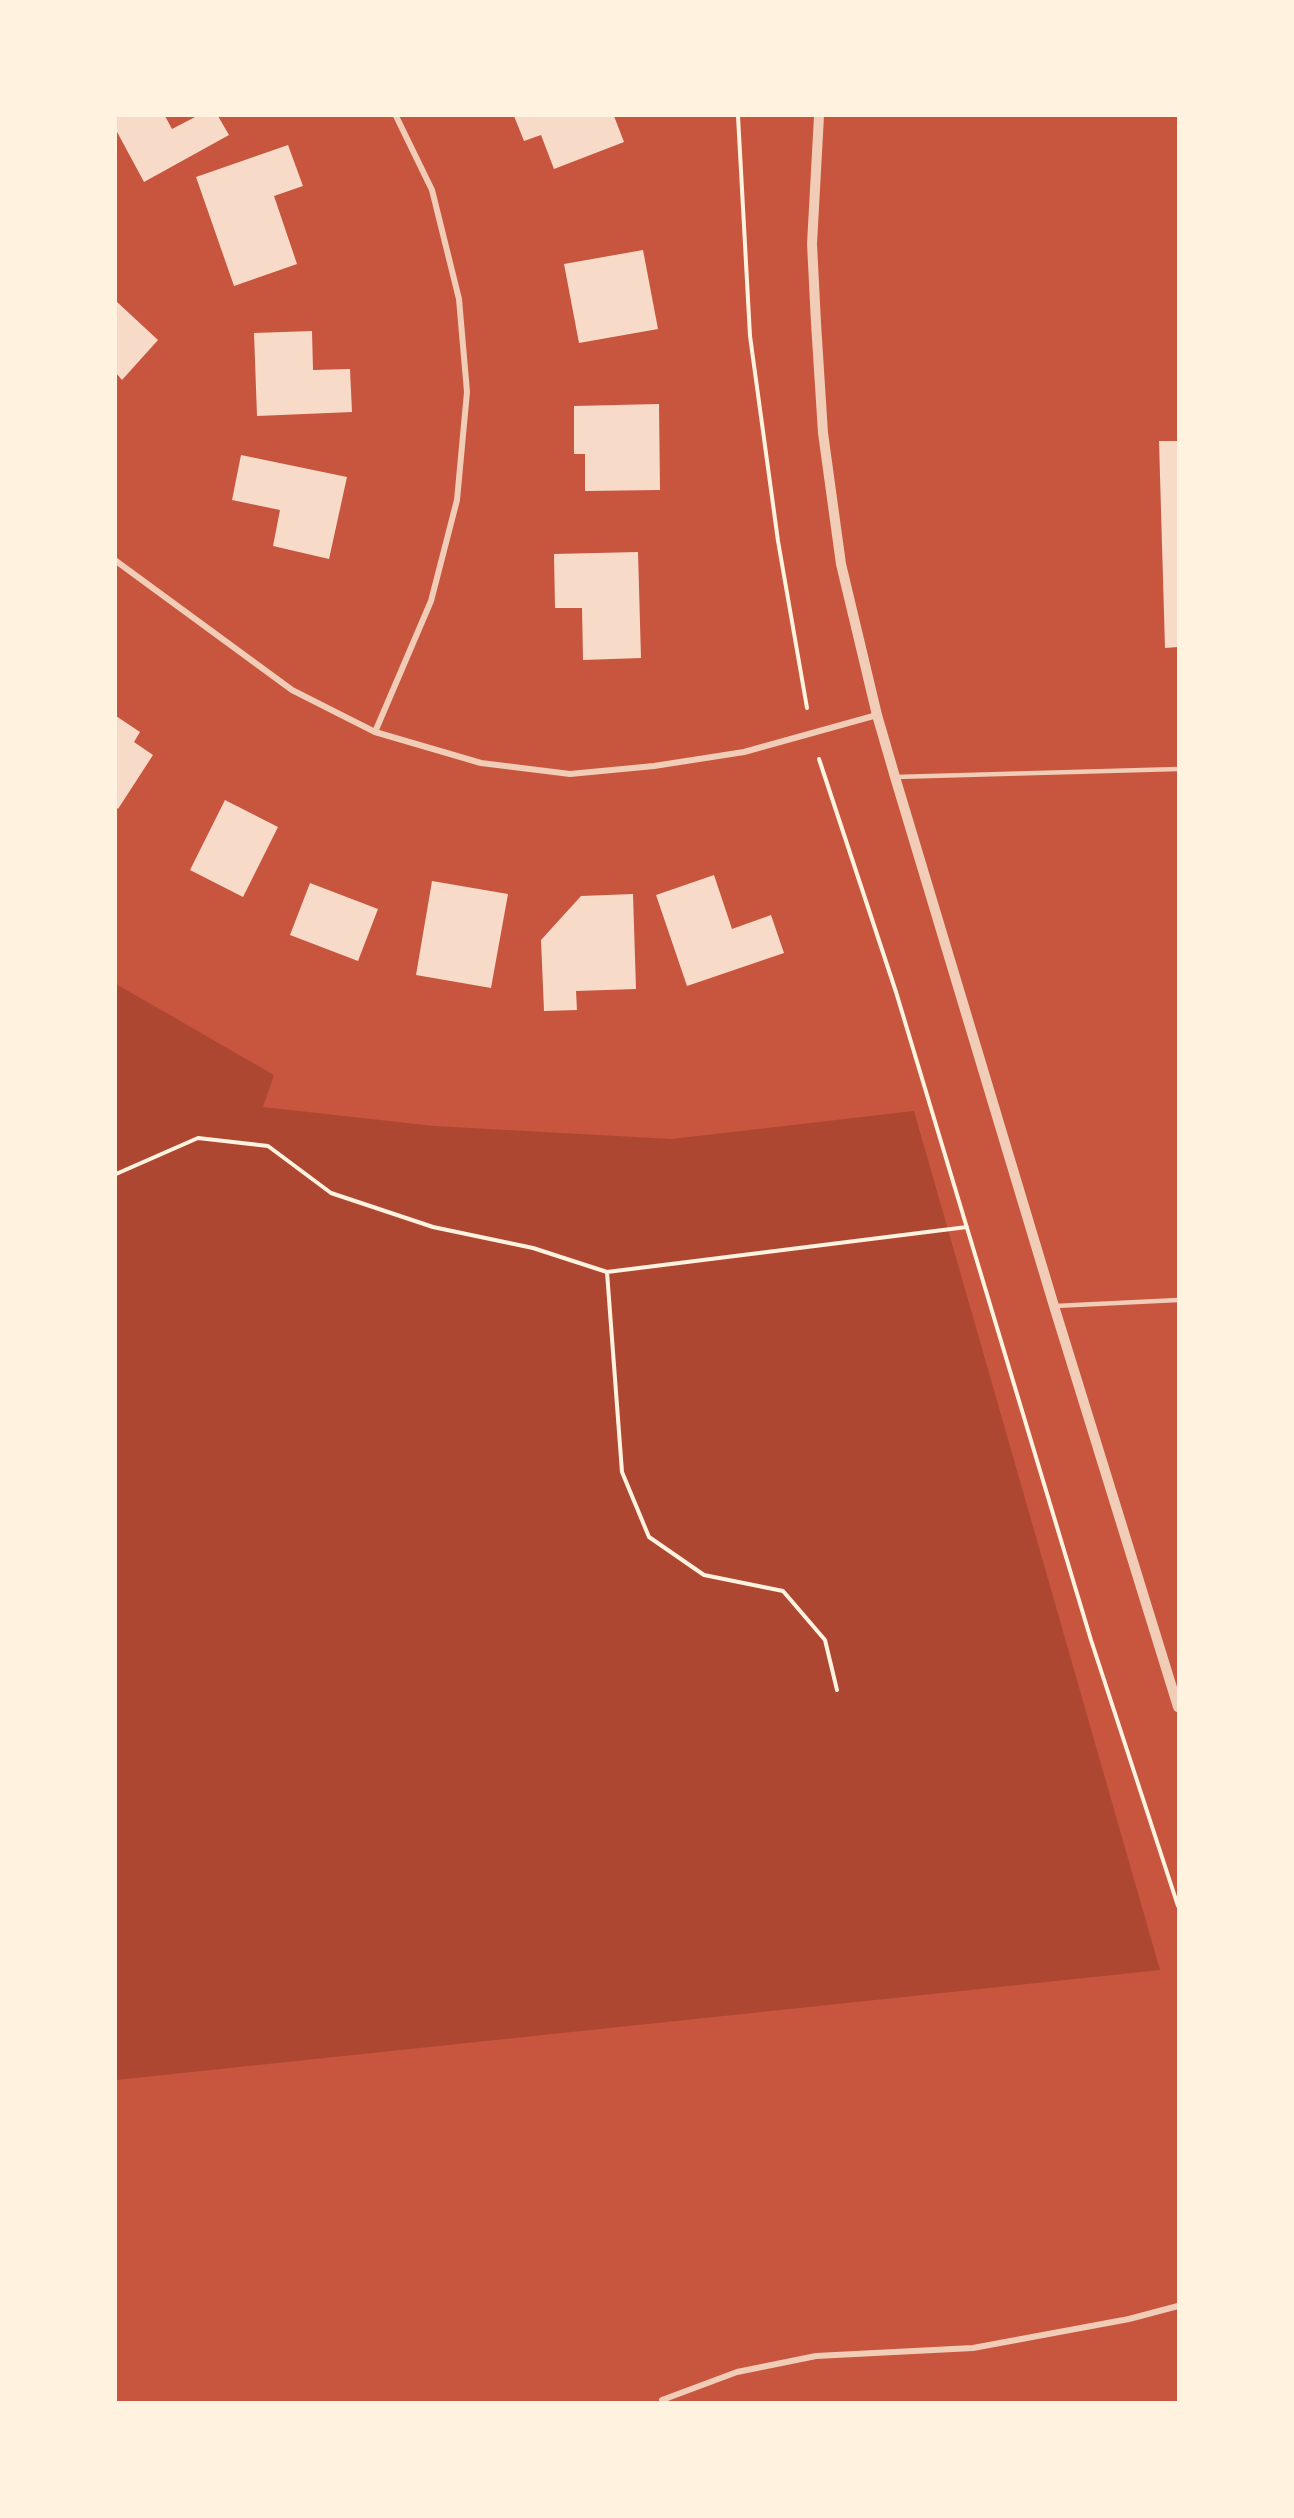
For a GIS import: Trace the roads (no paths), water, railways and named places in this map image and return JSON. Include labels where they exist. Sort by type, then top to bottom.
[{"type":"street","points":[[375,732],[431,601],[457,500],[467,392],[459,298],[432,190],[396,116]]},
{"type":"street","points":[[819,116],[812,244],[823,433],[841,564],[877,715],[895,777],[1054,1306],[1179,1707]]},
{"type":"street","points":[[116,561],[292,690],[375,732],[482,763],[570,774],[654,766],[744,752],[877,715]]},
{"type":"street","points":[[662,2400],[736,2372],[816,2356],[973,2348],[1129,2319],[1179,2306]]},
{"type":"lane","points":[[895,777],[1179,769]]},
{"type":"lane","points":[[1054,1306],[1179,1300]]}]
